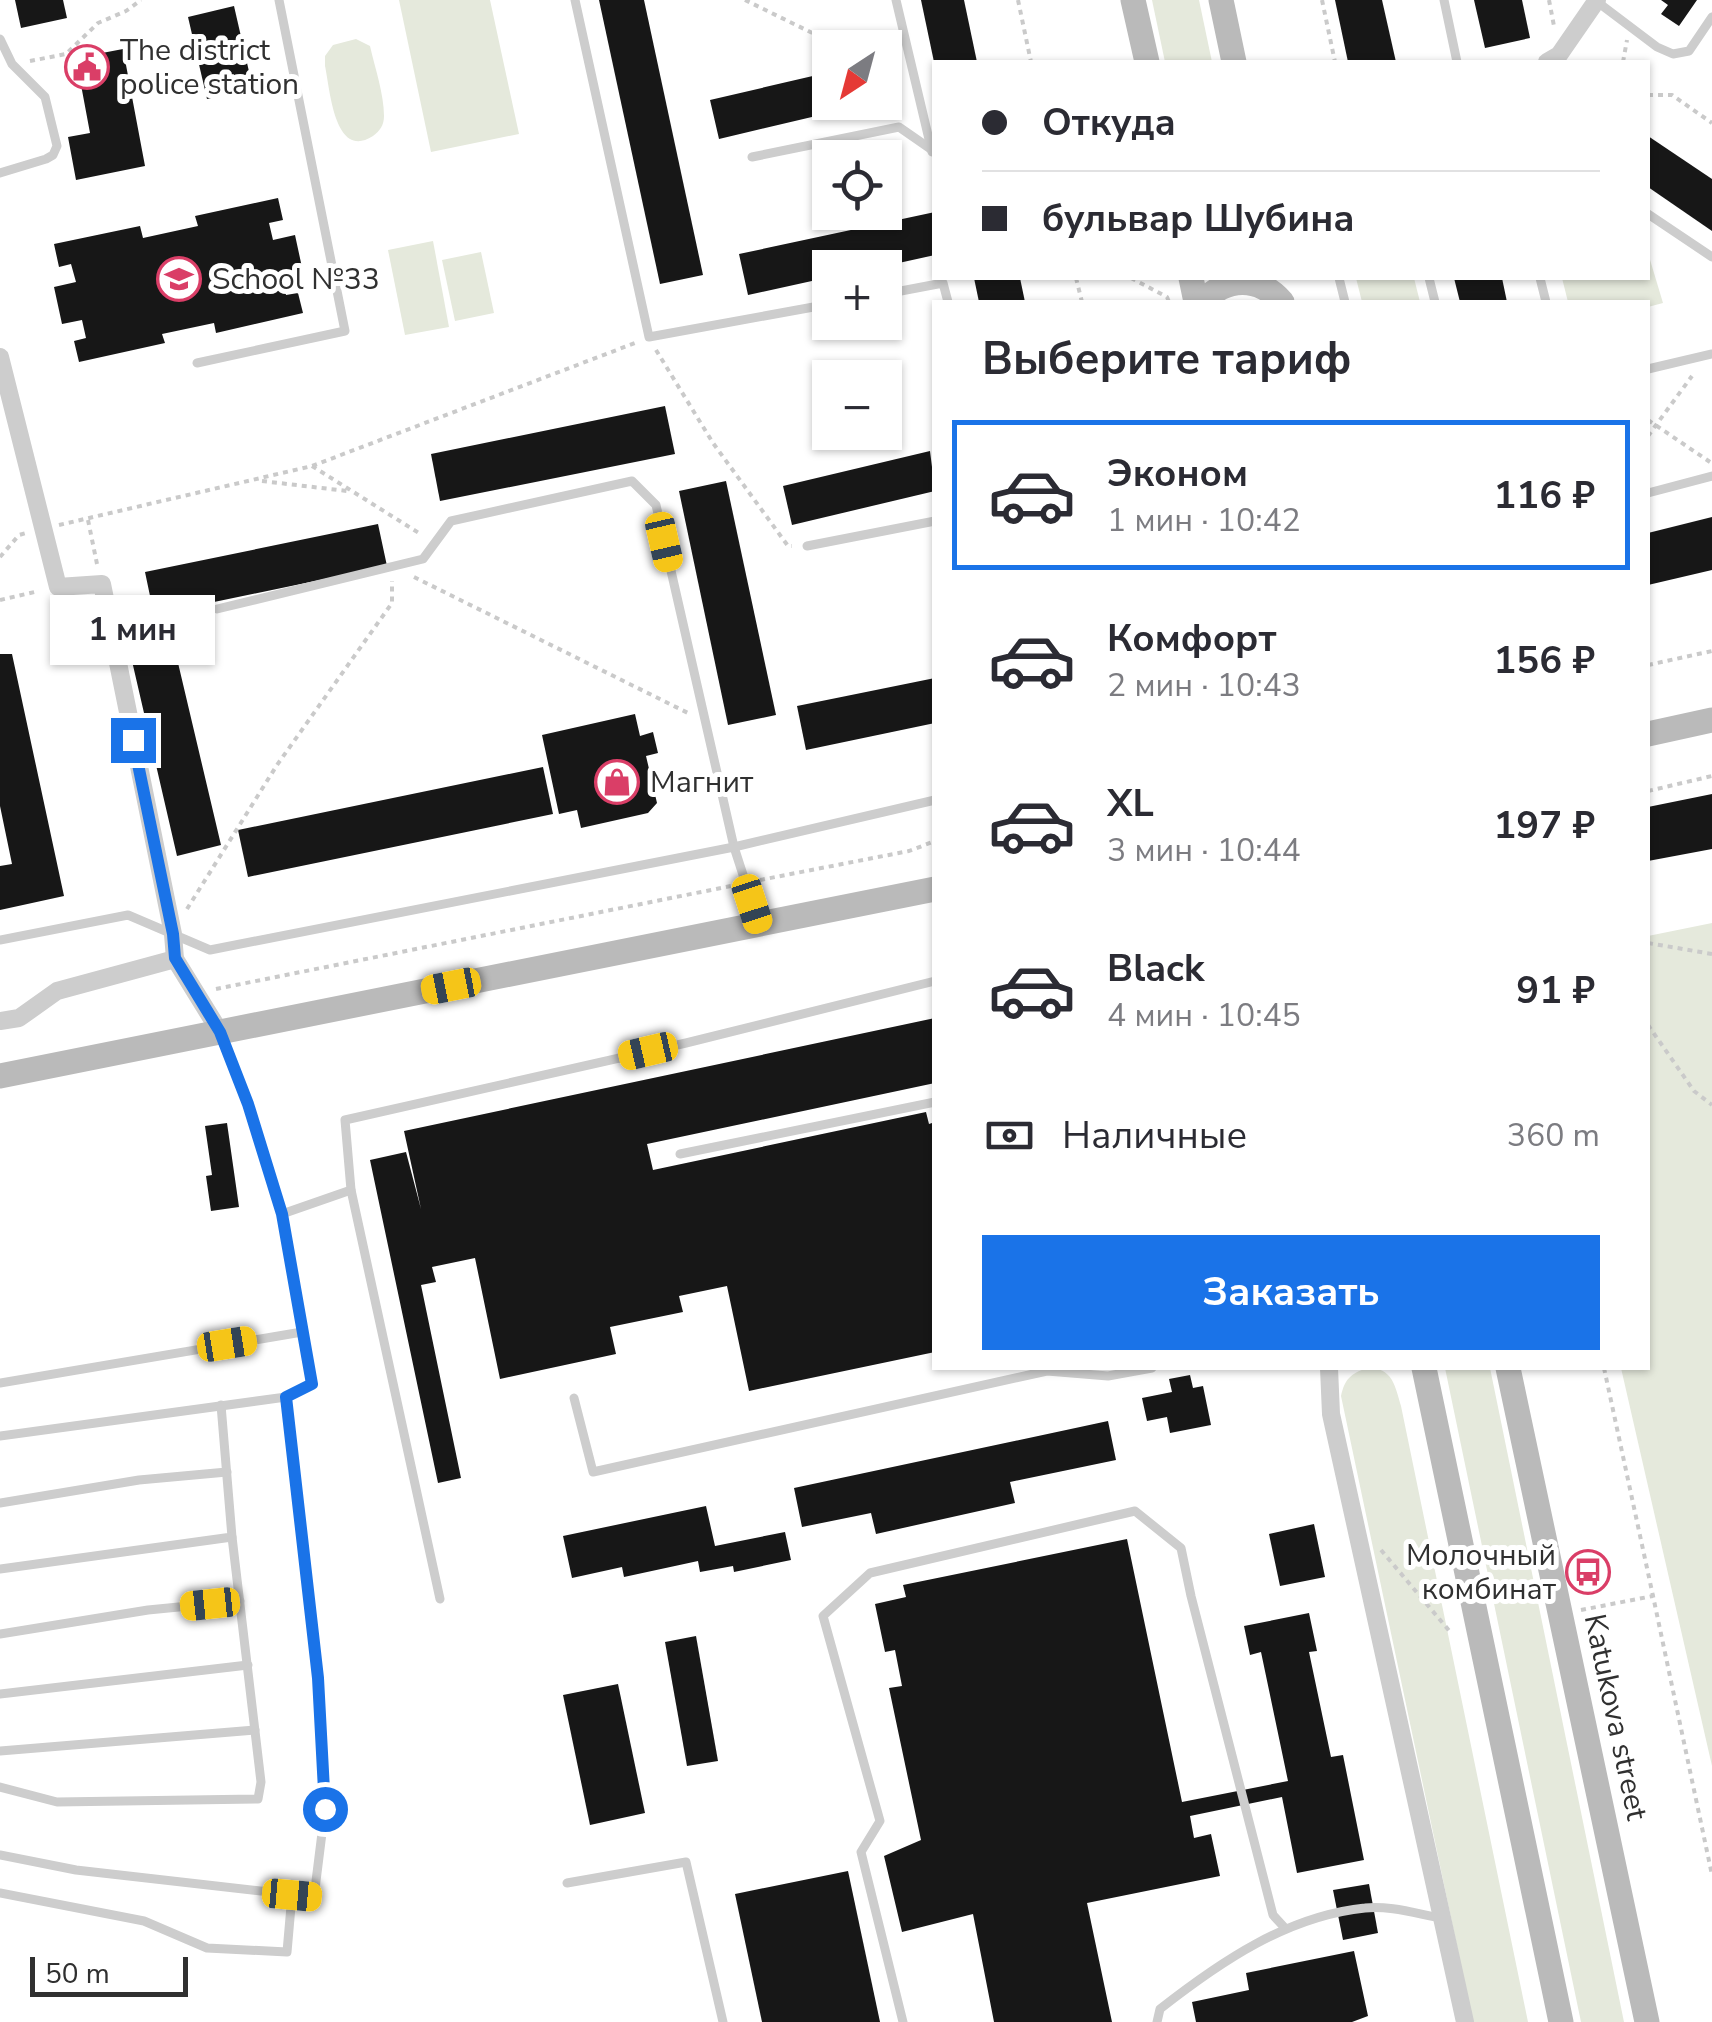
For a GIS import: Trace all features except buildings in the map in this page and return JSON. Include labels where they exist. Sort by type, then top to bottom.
[{"type":"main road","points":[[1133,0],[1147,60]]},
{"type":"main road","points":[[1221,0],[1234,60]]},
{"type":"main road","points":[[1203,300],[1226,284],[1244,281],[1262,286],[1280,300]]},
{"type":"main road","points":[[1650,734],[1712,720]]},
{"type":"main road","points":[[0,1076],[932,890]]},
{"type":"main road","points":[[1424,1370],[1558,2018]]},
{"type":"main road","name":"Katukova street","points":[[1508,1370],[1648,2011]]},
{"type":"street","points":[[1550,60],[1559,55],[1597,0]]},
{"type":"street","points":[[0,358],[58,587],[102,584],[175,958],[220,1032]]},
{"type":"street","points":[[0,1022],[19,1018],[57,990],[175,958]]},
{"type":"street","points":[[1329,1370],[1331,1414],[1465,2022]]},
{"type":"lane","points":[[198,363],[345,331],[279,0]]},
{"type":"lane","points":[[575,0],[649,337],[812,307]]},
{"type":"lane","points":[[896,0],[932,144]]},
{"type":"lane","points":[[1444,0],[1456,60]]},
{"type":"lane","points":[[1597,0],[1657,47],[1672,54],[1689,51],[1712,17]]},
{"type":"lane","points":[[0,39],[12,64],[46,97],[57,146],[46,159],[0,174]]},
{"type":"lane","points":[[752,158],[898,126],[932,151]]},
{"type":"lane","points":[[1650,215],[1712,257]]},
{"type":"lane","points":[[902,291],[943,283],[947,300]]},
{"type":"lane","points":[[1650,369],[1709,355]]},
{"type":"lane","points":[[1650,492],[1712,476]]},
{"type":"lane","points":[[217,609],[424,558],[451,521],[632,481],[656,506],[734,846],[759,924]]},
{"type":"lane","points":[[807,546],[932,522]]},
{"type":"lane","points":[[0,940],[128,916],[210,950],[734,846],[932,801]]},
{"type":"lane","points":[[440,1599],[350,1190],[344,1120],[932,982]]},
{"type":"lane","points":[[0,1436],[286,1397],[312,1384],[282,1214],[248,1104],[220,1032]]},
{"type":"lane","points":[[680,1154],[932,1103]]},
{"type":"lane","points":[[282,1214],[350,1190]]},
{"type":"lane","points":[[0,1382],[302,1332]]},
{"type":"lane","points":[[574,1398],[592,1472],[1048,1371],[1108,1376],[1141,1370]]},
{"type":"lane","points":[[0,1855],[76,1870],[314,1897],[325,1809],[318,1678],[286,1397]]},
{"type":"lane","points":[[0,1788],[58,1802],[258,1799],[261,1782],[221,1405]]},
{"type":"lane","points":[[0,1503],[139,1480],[227,1472]]},
{"type":"lane","points":[[902,2022],[862,1852],[880,1820],[822,1616],[870,1573],[1135,1511],[1181,1548],[1190,1596],[1274,1916],[1284,1927]]},
{"type":"lane","points":[[0,1569],[232,1536]]},
{"type":"lane","points":[[0,1634],[148,1610],[240,1601]]},
{"type":"lane","points":[[0,1694],[248,1665]]},
{"type":"lane","points":[[0,1751],[255,1730]]},
{"type":"lane","points":[[567,1883],[686,1862],[723,2022]]},
{"type":"lane","points":[[0,1894],[144,1921],[207,1948],[287,1952],[292,1895]]},
{"type":"lane","points":[[1157,2022],[1160,2010],[1196,1982],[1284,1927],[1367,1907],[1442,1918]]},
{"type":"path","points":[[12,64],[66,54],[98,22],[126,12],[140,0]]},
{"type":"path","points":[[745,0],[812,33]]},
{"type":"path","points":[[1018,0],[1030,60]]},
{"type":"path","points":[[1322,0],[1335,60]]},
{"type":"path","points":[[1650,95],[1672,95],[1712,123]]},
{"type":"path","points":[[896,120],[898,126]]},
{"type":"path","points":[[1135,280],[1168,300]]},
{"type":"path","points":[[102,584],[88,520],[312,466],[649,337],[713,443],[788,546],[807,546]]},
{"type":"path","points":[[1650,433],[1709,355]]},
{"type":"path","points":[[1650,421],[1712,462]]},
{"type":"path","points":[[312,466],[435,543]]},
{"type":"path","points":[[258,480],[352,491]]},
{"type":"path","points":[[173,934],[259,793],[392,603],[392,566],[706,722]]},
{"type":"path","points":[[0,600],[58,587]]},
{"type":"path","points":[[1650,665],[1712,651]]},
{"type":"path","points":[[1650,791],[1712,776]]},
{"type":"path","points":[[196,992],[908,851],[932,843]]},
{"type":"path","points":[[1650,943],[1712,954]]},
{"type":"path","points":[[1650,1028],[1694,1091],[1712,1106]]},
{"type":"path","points":[[1604,1370],[1712,1875]]},
{"type":"path","points":[[1379,1548],[1452,1634]]},
{"type":"path","points":[[1581,1610],[1653,1596]]},
{"type":"shaded area","points":[[399,0],[490,0],[519,134],[431,152]]},
{"type":"shaded area","points":[[1152,0],[1199,0],[1212,60],[1165,60]]},
{"type":"shaded area","points":[[356,39],[370,46],[384,116],[378,132],[360,141],[350,139],[336,119],[325,66],[325,56],[333,45]]},
{"type":"shaded area","points":[[433,241],[449,327],[405,335],[388,250]]},
{"type":"shaded area","points":[[481,252],[494,313],[455,321],[442,260]]},
{"type":"shaded area","points":[[1650,260],[1663,303],[1650,306],[1650,300],[1568,300],[1562,280],[1650,280]]},
{"type":"shaded area","points":[[1356,280],[1414,280],[1420,300],[1362,300]]},
{"type":"shaded area","points":[[1712,923],[1712,1766],[1621,1370],[1650,1370],[1650,936]]},
{"type":"shaded area","points":[[1380,1370],[1387,1374],[1401,1406],[1528,2022],[1473,2022],[1341,1396],[1344,1385],[1356,1373]]},
{"type":"shaded area","points":[[1445,1370],[1490,1370],[1624,2022],[1581,2022]]},
{"type":"place","name":"The district police station","points":[[87,67]]},
{"type":"place","name":"School №33","points":[[179,279]]},
{"type":"place","name":"Магнит","points":[[617,782]]},
{"type":"place","name":"Молочный комбинат","points":[[1588,1572]]},
{"type":"route","points":[[133,740],[175,958],[220,1032],[248,1104],[282,1214],[312,1384],[286,1397],[318,1678],[325,1809]]}]
